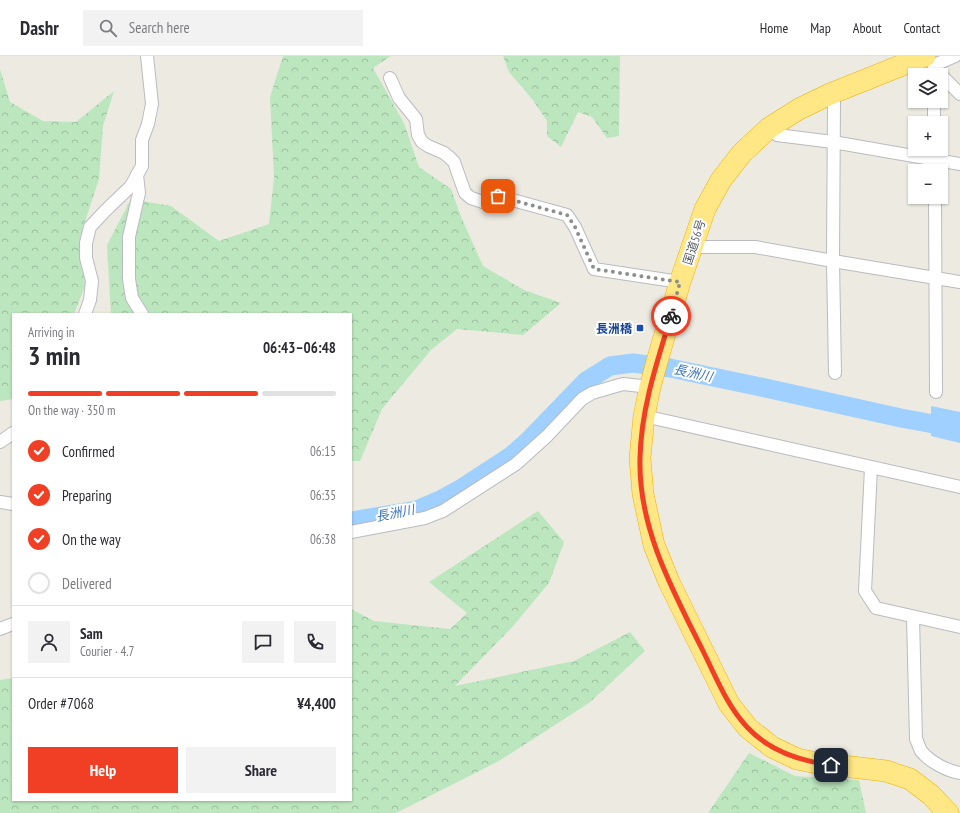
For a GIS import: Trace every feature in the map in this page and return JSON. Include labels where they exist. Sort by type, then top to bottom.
[{"type":"highway","name":"国道56号","points":[[908,74],[830,94],[798,109],[769,128],[742,153],[721,180],[705,209],[680,282],[651,383],[644,416],[640,458],[643,494],[654,545],[669,582],[729,704],[748,728],[772,747],[797,759],[817,763],[886,771],[910,779],[931,794],[948,813]]},
{"type":"street","points":[[85,313],[90,300],[92,281],[86,258],[86,243],[90,228],[105,210],[131,186],[142,166],[142,140],[148,124],[152,104],[147,56]]},
{"type":"street","points":[[933,68],[939,63],[955,56]]},
{"type":"street","points":[[390,78],[399,98],[416,119],[418,135],[422,142],[444,153],[454,162],[465,193],[471,198],[483,202],[498,196],[567,215],[575,227],[594,269],[680,282]]},
{"type":"street","points":[[948,82],[960,94]]},
{"type":"street","points":[[830,94],[834,99],[833,261],[836,373]]},
{"type":"street","points":[[769,128],[777,135],[834,142],[960,164]]},
{"type":"street","points":[[137,175],[140,192],[129,237],[129,279],[132,298],[141,313]]},
{"type":"street","points":[[935,204],[936,392]]},
{"type":"street","points":[[692,247],[755,247],[960,282]]},
{"type":"street","points":[[352,532],[425,518],[443,511],[516,464],[547,436],[582,399],[592,393],[624,384],[651,383]]},
{"type":"street","points":[[644,416],[960,487]]},
{"type":"street","points":[[0,442],[12,434]]},
{"type":"street","points":[[872,468],[865,591],[876,608],[960,628]]},
{"type":"street","points":[[0,502],[12,504]]},
{"type":"street","points":[[913,617],[916,739],[921,750],[931,760],[960,773]]},
{"type":"street","points":[[0,629],[12,624]]},
{"type":"green space","points":[[283,56],[391,56],[373,68],[404,123],[419,167],[451,189],[462,219],[483,266],[524,290],[561,303],[523,335],[457,329],[431,350],[382,409],[360,461],[352,461],[352,313],[111,313],[107,245],[131,199],[171,206],[219,241],[269,224],[274,177],[270,97]]},
{"type":"green space","points":[[503,56],[620,56],[619,136],[607,138],[592,117],[578,112],[561,147],[547,136],[547,121],[532,99],[509,72]]},
{"type":"green space","points":[[0,69],[10,102],[43,121],[76,122],[114,91],[103,126],[99,179],[80,237],[85,286],[74,313],[12,313],[12,399],[0,401]]},
{"type":"green space","points":[[538,511],[564,542],[549,583],[514,625],[455,686],[574,661],[630,632],[645,651],[589,703],[499,761],[396,813],[0,813],[0,680],[12,678],[12,801],[352,801],[352,610],[374,621],[450,629],[467,613],[429,582]]},
{"type":"green space","points":[[749,753],[795,776],[859,780],[866,813],[708,813]]},
{"type":"water","points":[[931,406],[960,412],[960,443],[931,436]]},
{"type":"waterway","name":"長洲川","points":[[352,521],[417,510],[462,488],[511,456],[527,442],[586,381],[610,366],[633,363],[670,368],[901,418],[960,429]]},
{"type":"way so far","points":[[498,196],[567,215],[575,227],[594,269],[680,282],[671,316]]},
{"type":"place","name":"長洲橋","points":[[640,328]]},
{"type":"route","points":[[671,316],[650,387],[644,416],[640,458],[643,494],[654,545],[669,582],[729,704],[748,728],[772,747],[797,759],[831,765]]}]
